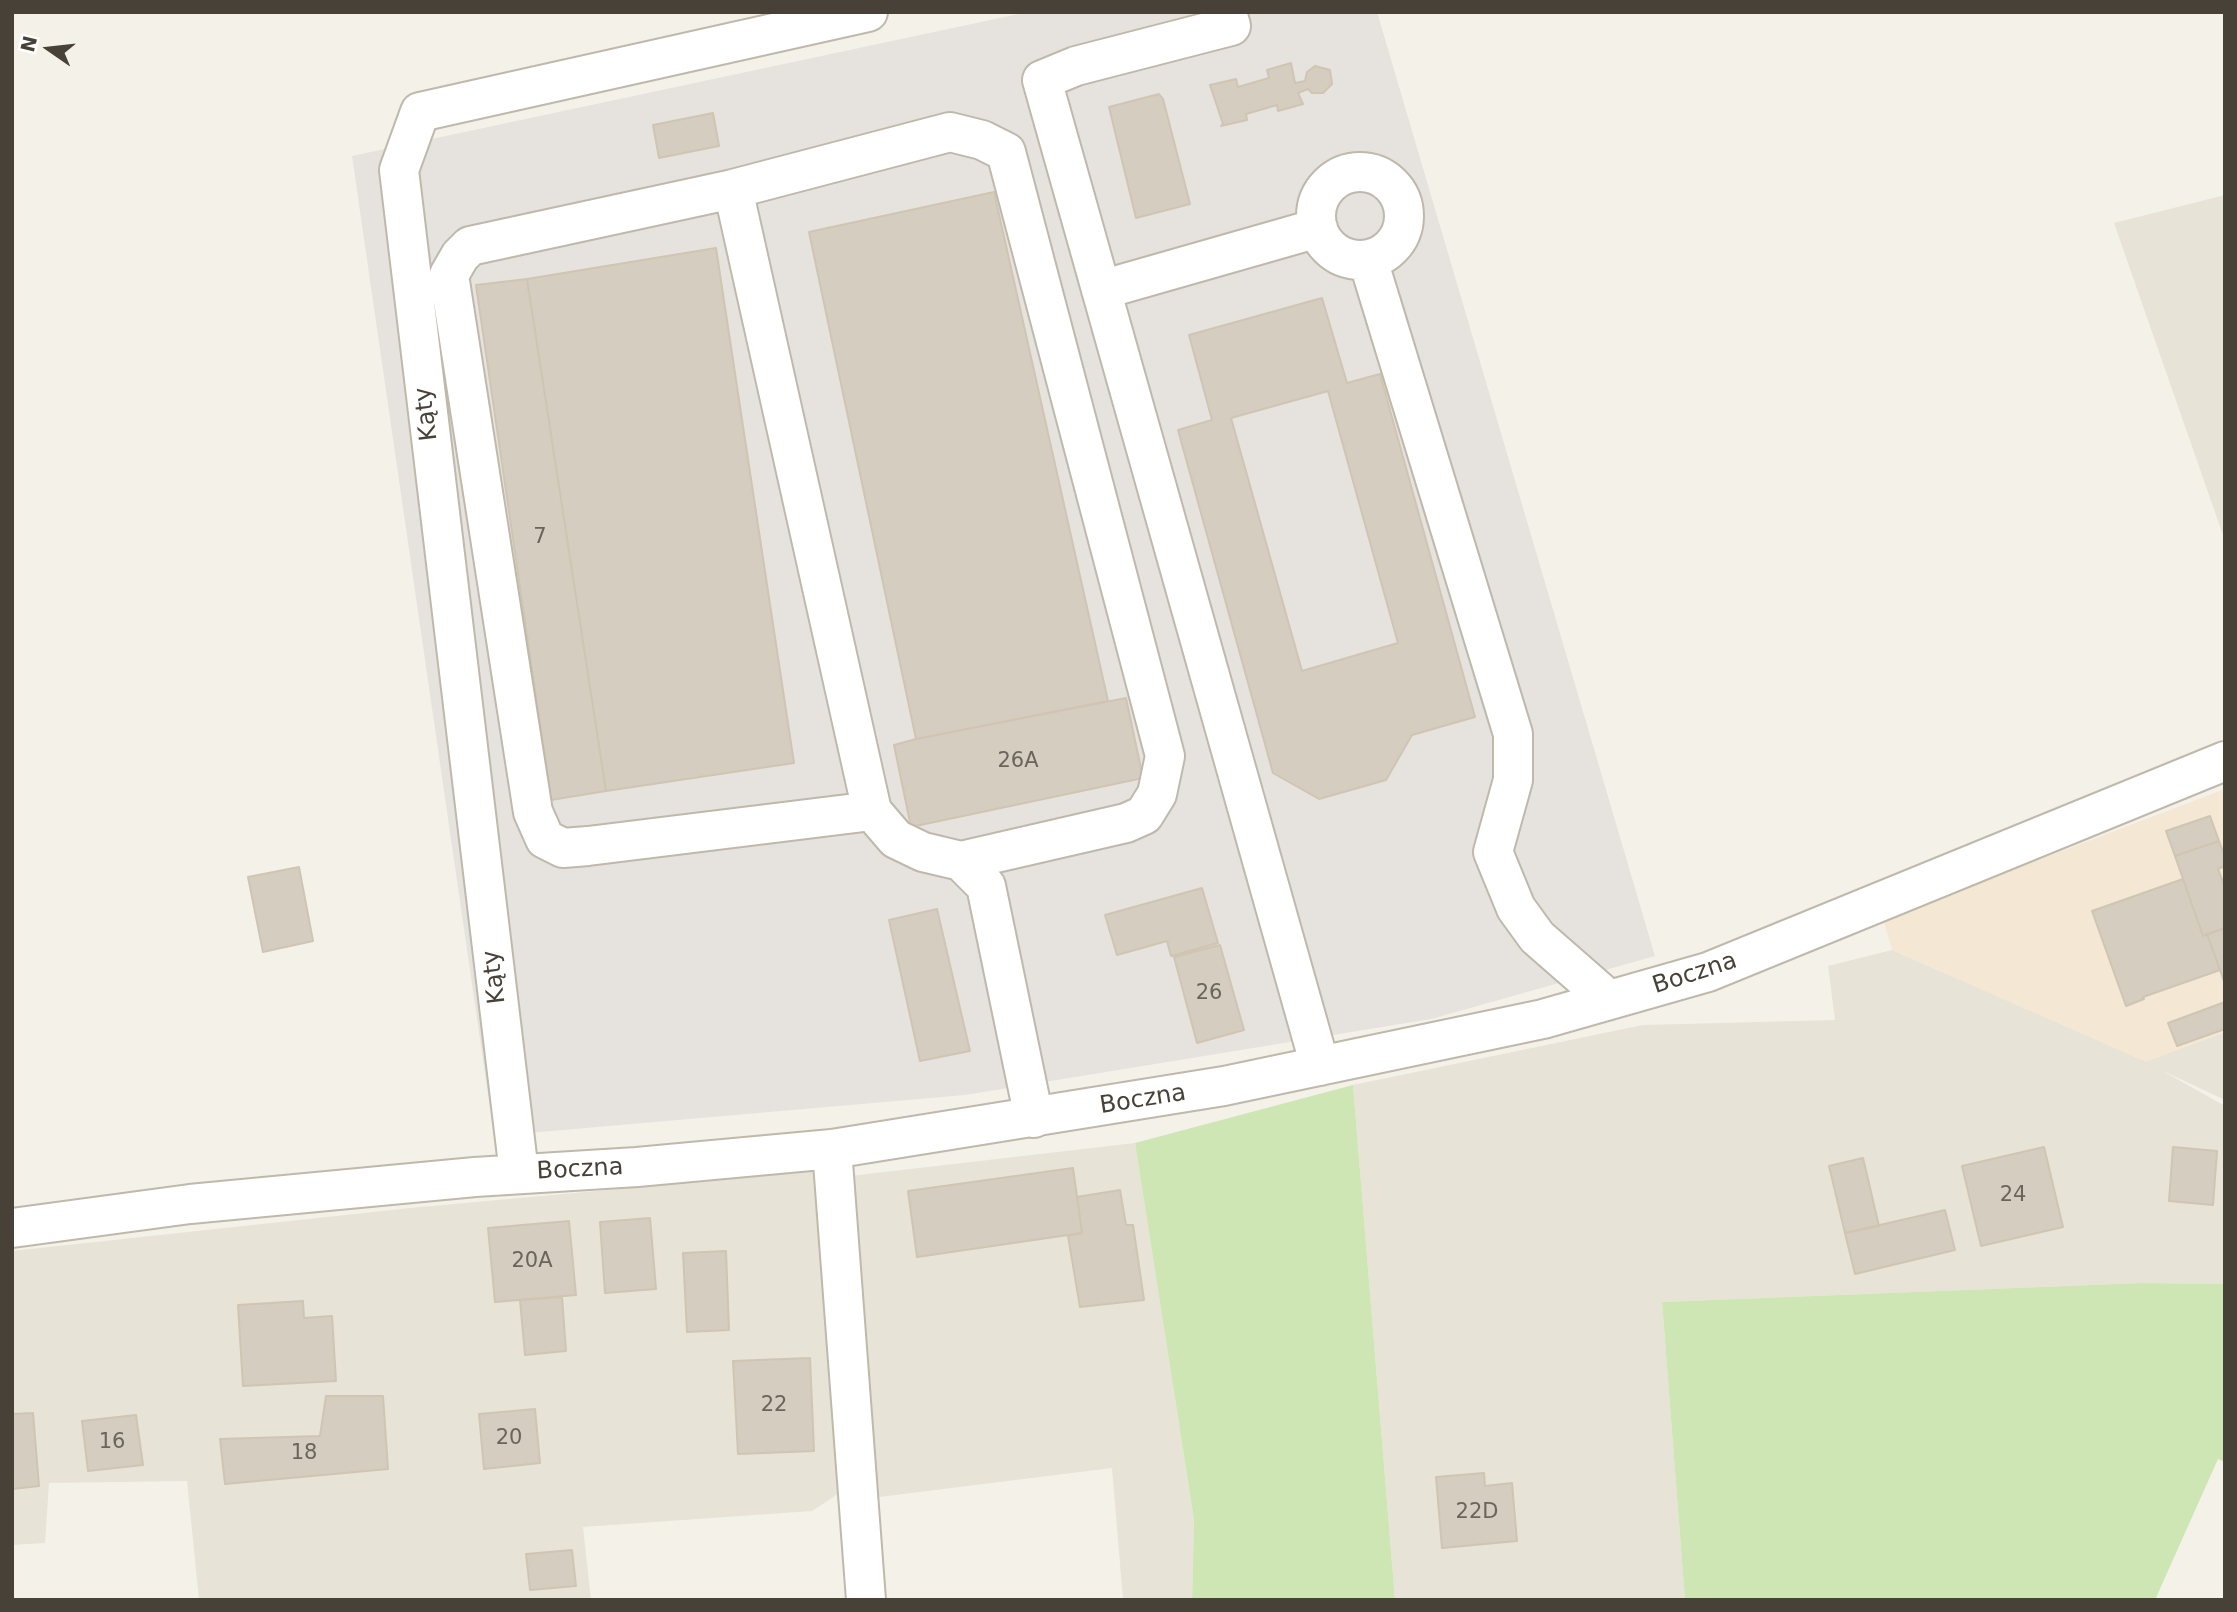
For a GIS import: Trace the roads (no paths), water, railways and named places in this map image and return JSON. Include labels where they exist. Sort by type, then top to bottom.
[{"type":"street","name":"Kąty","points":[[519,1173],[399,170],[420,112],[868,12]]},
{"type":"street","points":[[1227,12],[1231,26],[1076,66],[1042,80],[1320,1066]]},
{"type":"street","points":[[733,189],[872,811],[896,839],[923,852],[961,861],[1126,822],[1144,815],[1157,794],[1165,757],[1006,152],[982,141],[950,132],[733,189],[470,246],[460,256],[449,275],[533,812],[545,839],[563,848],[872,811]]},
{"type":"street","points":[[1359,171],[1373,173],[1386,180],[1397,191],[1405,219],[1401,234],[1392,246],[1381,255],[1368,260],[1353,260],[1340,256],[1328,247],[1318,228],[1317,207],[1321,193],[1331,182],[1344,174],[1359,171]]},
{"type":"street","points":[[1101,290],[1318,228]]},
{"type":"street","points":[[1368,260],[1513,734],[1513,780],[1493,852],[1516,908],[1537,937],[1609,1000]]},
{"type":"street","name":"Boczna","points":[[12,1228],[190,1204],[519,1173],[637,1167],[832,1149],[1224,1086],[1320,1066],[1543,1018],[1708,972],[2225,761]]},
{"type":"street","points":[[961,861],[986,886],[1034,1118]]},
{"type":"street","points":[[832,1149],[866,1600]]}]
